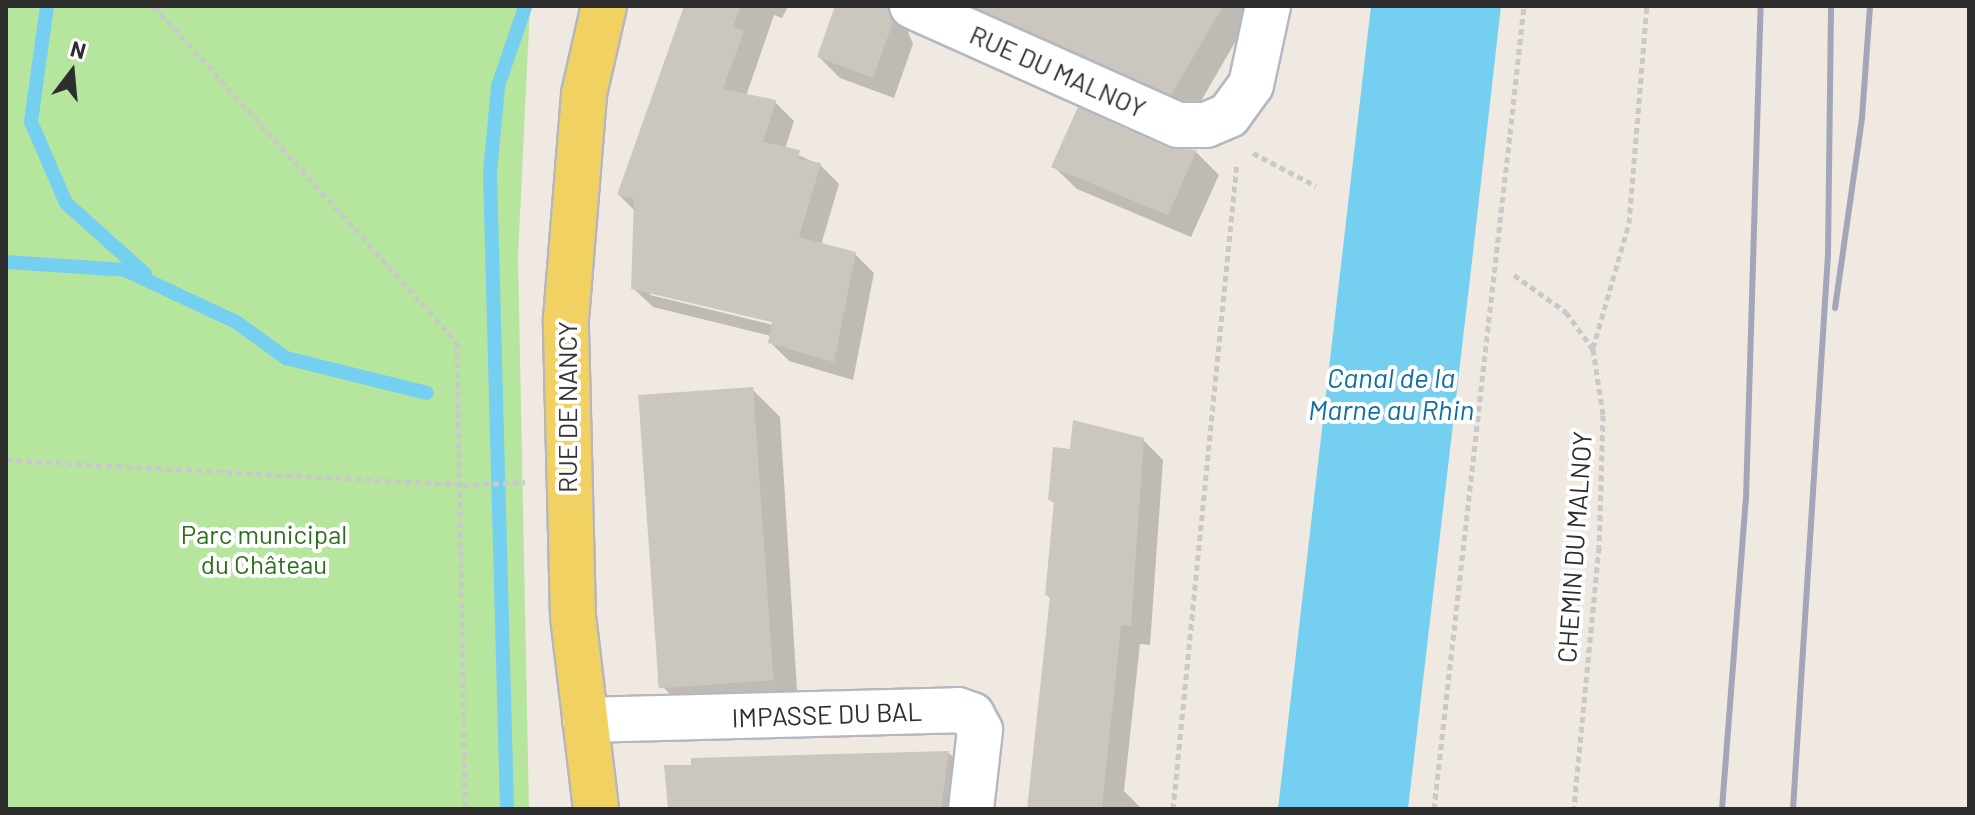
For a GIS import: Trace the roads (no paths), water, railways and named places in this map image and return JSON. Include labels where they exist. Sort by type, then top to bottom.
[{"type":"main road","name":"RUE DE NANCY","points":[[596,809],[585,720],[567,494],[566,319],[584,94],[604,6]]},
{"type":"street","name":"RUE DU MALNOY","points":[[912,6],[1178,125],[1223,135],[1229,115],[1251,85],[1268,6]]},
{"type":"street","name":"IMPASSE DU BAL","points":[[585,720],[958,710],[972,715],[980,730],[971,809]]},
{"type":"water","name":"Canal de la Marne au Rhin","points":[[1371,6],[1501,6],[1408,809],[1278,809]]},
{"type":"waterway","points":[[47,6],[31,122],[66,203],[145,274]]},
{"type":"waterway","points":[[507,809],[490,173],[498,86],[525,7]]},
{"type":"waterway","points":[[6,262],[125,270],[236,322],[286,358],[427,393]]},
{"type":"railway","points":[[1722,809],[1746,499],[1761,6]]},
{"type":"railway","points":[[1793,809],[1828,254],[1831,6]]},
{"type":"railway","points":[[1835,308],[1862,118],[1870,6]]},
{"type":"park label","name":"Parc municipal du Château","points":[[264,549]]}]
